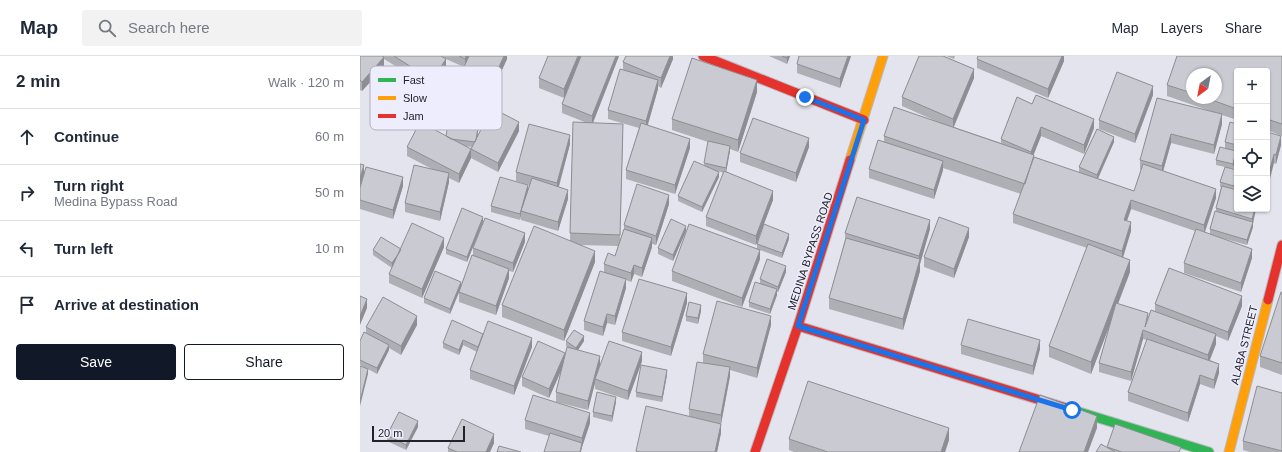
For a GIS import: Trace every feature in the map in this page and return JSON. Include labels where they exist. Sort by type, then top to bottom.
[{"type":"street","points":[[703,56],[864,120]]},
{"type":"street","name":"MEDINA BYPASS ROAD","points":[[755,452],[798,326],[883,56]]},
{"type":"street","name":"ALABA STREET","points":[[1230,452],[1282,245]]},
{"type":"street","points":[[798,326],[1209,452]]},
{"type":"building","points":[[360,56],[384,57],[376,66],[370,66],[370,73],[362,82],[360,80]]},
{"type":"building","points":[[394,56],[441,56],[446,59],[441,66],[410,66]]},
{"type":"building","points":[[459,56],[466,56],[465,59]]},
{"type":"building","points":[[469,56],[504,56],[499,66],[464,66]]},
{"type":"building","points":[[548,56],[578,56],[564,89],[539,78]]},
{"type":"building","points":[[581,56],[616,56],[592,116],[562,104]]},
{"type":"building","points":[[626,56],[670,56],[661,78],[623,62]]},
{"type":"building","points":[[799,56],[848,56],[840,79],[797,64]]},
{"type":"building","points":[[919,56],[943,56],[974,69],[953,119],[902,97]]},
{"type":"building","points":[[978,56],[1062,56],[1048,89],[977,59]]},
{"type":"building","points":[[1177,56],[1282,56],[1282,124],[1270,120],[1270,68],[1234,68],[1234,108],[1222,104],[1222,68],[1186,68],[1186,91],[1167,85]]},
{"type":"building","points":[[692,58],[757,80],[738,140],[672,119]]},
{"type":"building","points":[[620,69],[658,80],[646,121],[608,110]]},
{"type":"building","points":[[1117,72],[1153,86],[1135,134],[1099,120]]},
{"type":"building","points":[[1036,95],[1094,119],[1084,145],[1041,127],[1031,152],[1001,139],[1017,97],[1032,104]]},
{"type":"building","points":[[1157,98],[1222,114],[1214,145],[1171,134],[1162,166],[1140,160]]},
{"type":"building","points":[[894,107],[1034,155],[1025,184],[884,136]]},
{"type":"building","points":[[502,113],[519,122],[498,163],[471,149],[481,130],[502,130]]},
{"type":"building","points":[[753,118],[809,138],[796,173],[740,153]]},
{"type":"building","points":[[573,122],[623,124],[620,235],[570,233]]},
{"type":"building","points":[[1230,122],[1234,123],[1234,144],[1225,142]]},
{"type":"building","points":[[641,123],[690,139],[675,185],[626,170]]},
{"type":"building","points":[[529,124],[570,135],[557,183],[516,172]]},
{"type":"building","points":[[1097,129],[1114,137],[1097,175],[1079,167]]},
{"type":"building","points":[[416,130],[435,130],[471,149],[459,174],[407,147]]},
{"type":"building","points":[[447,130],[478,130],[475,142],[451,139],[446,136]]},
{"type":"building","points":[[1270,133],[1281,136],[1276,155],[1274,154],[1270,169]]},
{"type":"building","points":[[878,140],[943,161],[934,190],[869,169]]},
{"type":"building","points":[[708,141],[730,146],[726,168],[704,163]]},
{"type":"building","points":[[1220,147],[1234,150],[1233,164],[1216,160]]},
{"type":"building","points":[[1034,157],[1134,191],[1143,164],[1216,189],[1204,225],[1131,200],[1124,220],[1131,222],[1122,251],[1013,214]]},
{"type":"building","points":[[694,161],[719,172],[702,207],[678,196]]},
{"type":"building","points":[[360,164],[364,165],[360,178]]},
{"type":"building","points":[[414,165],[449,173],[440,212],[405,203]]},
{"type":"building","points":[[366,167],[403,177],[393,210],[360,200],[360,188]]},
{"type":"building","points":[[1225,167],[1234,169],[1234,186],[1220,182]]},
{"type":"building","points":[[724,171],[773,191],[756,236],[706,217]]},
{"type":"building","points":[[500,177],[528,185],[520,214],[491,206]]},
{"type":"building","points":[[532,178],[568,190],[558,222],[521,211]]},
{"type":"building","points":[[637,184],[669,195],[656,236],[624,225]]},
{"type":"building","points":[[1222,186],[1234,189],[1234,212],[1254,212],[1252,219],[1216,208]]},
{"type":"building","points":[[857,197],[930,220],[919,256],[845,233]]},
{"type":"building","points":[[462,208],[483,217],[467,257],[446,249]]},
{"type":"building","points":[[1215,211],[1253,222],[1247,240],[1210,229]]},
{"type":"building","points":[[939,217],[969,228],[954,269],[924,257]]},
{"type":"building","points":[[485,218],[525,233],[513,263],[473,248]]},
{"type":"building","points":[[671,219],[686,226],[673,255],[658,248]]},
{"type":"building","points":[[412,223],[444,238],[422,289],[389,274]]},
{"type":"building","points":[[689,224],[760,250],[742,298],[672,271]]},
{"type":"building","points":[[764,224],[789,234],[782,253],[757,244]]},
{"type":"building","points":[[534,226],[595,251],[564,330],[502,305]]},
{"type":"building","points":[[624,229],[652,238],[642,268],[634,265],[631,273],[604,264],[608,253],[615,256]]},
{"type":"building","points":[[1196,229],[1252,249],[1241,283],[1184,263]]},
{"type":"building","points":[[381,237],[401,249],[392,263],[373,250]]},
{"type":"building","points":[[846,238],[920,259],[903,319],[829,298]]},
{"type":"building","points":[[1088,244],[1130,260],[1091,362],[1049,346]]},
{"type":"building","points":[[472,255],[509,269],[496,306],[459,292]]},
{"type":"building","points":[[767,259],[786,266],[778,287],[760,279]]},
{"type":"building","points":[[1169,268],[1242,296],[1228,332],[1155,304]]},
{"type":"building","points":[[435,271],[461,282],[450,309],[424,298]]},
{"type":"building","points":[[600,271],[626,279],[615,316],[607,314],[603,327],[584,321]]},
{"type":"building","points":[[639,279],[687,293],[671,347],[622,332]]},
{"type":"building","points":[[755,282],[777,289],[770,309],[749,302]]},
{"type":"building","points":[[1282,292],[1282,363],[1260,356]]},
{"type":"building","points":[[360,296],[367,299],[360,316]]},
{"type":"building","points":[[383,297],[417,316],[401,346],[366,327]]},
{"type":"building","points":[[717,301],[771,316],[757,368],[703,354]]},
{"type":"building","points":[[689,302],[701,305],[698,318],[686,316]]},
{"type":"building","points":[[1116,303],[1148,313],[1145,327],[1151,310],[1216,334],[1208,355],[1143,330],[1131,372],[1099,363]]},
{"type":"building","points":[[968,319],[1040,340],[1033,366],[961,345]]},
{"type":"building","points":[[452,320],[483,334],[478,347],[463,340],[459,350],[443,343]]},
{"type":"building","points":[[488,321],[532,338],[514,386],[470,370]]},
{"type":"building","points":[[574,330],[584,336],[576,348],[566,341]]},
{"type":"building","points":[[364,332],[389,345],[377,368],[360,360],[360,341]]},
{"type":"building","points":[[1147,339],[1219,364],[1214,380],[1200,375],[1188,413],[1128,392]]},
{"type":"building","points":[[538,341],[565,353],[549,389],[522,377]]},
{"type":"building","points":[[609,341],[642,352],[628,391],[595,379]]},
{"type":"building","points":[[567,347],[600,356],[588,401],[556,392]]},
{"type":"building","points":[[697,362],[730,367],[721,415],[689,409]]},
{"type":"building","points":[[641,365],[667,370],[662,397],[636,392]]},
{"type":"building","points":[[360,366],[368,369],[360,401]]},
{"type":"building","points":[[808,381],[949,428],[941,452],[828,452],[789,439]]},
{"type":"building","points":[[1257,386],[1282,393],[1282,451],[1243,441]]},
{"type":"building","points":[[597,392],[616,397],[612,416],[593,412]]},
{"type":"building","points":[[533,395],[590,413],[582,438],[525,420]]},
{"type":"building","points":[[1040,395],[1097,416],[1084,452],[1019,452]]},
{"type":"building","points":[[646,406],[721,424],[715,452],[636,451]]},
{"type":"building","points":[[399,412],[418,421],[406,445],[387,435]]},
{"type":"building","points":[[462,419],[494,434],[486,452],[457,452],[448,448]]},
{"type":"building","points":[[1115,424],[1181,447],[1179,452],[1122,452],[1107,447]]},
{"type":"building","points":[[550,433],[582,443],[580,452],[544,452]]},
{"type":"building","points":[[1101,444],[1115,452],[1096,452]]},
{"type":"building","points":[[499,446],[521,452],[497,452]]},
{"type":"traffic: fast","points":[[1076,411],[1209,452]]},
{"type":"traffic: slow","points":[[850,160],[883,56]]},
{"type":"traffic: slow","points":[[1229,452],[1268,300]]},
{"type":"traffic: jam","points":[[703,56],[864,120]]},
{"type":"traffic: jam","points":[[755,452],[798,326],[850,160]]},
{"type":"traffic: jam","points":[[1268,300],[1282,245]]},
{"type":"traffic: jam","points":[[798,326],[1076,411]]},
{"type":"route","points":[[805,97],[864,120],[798,326],[1072,410]]}]
